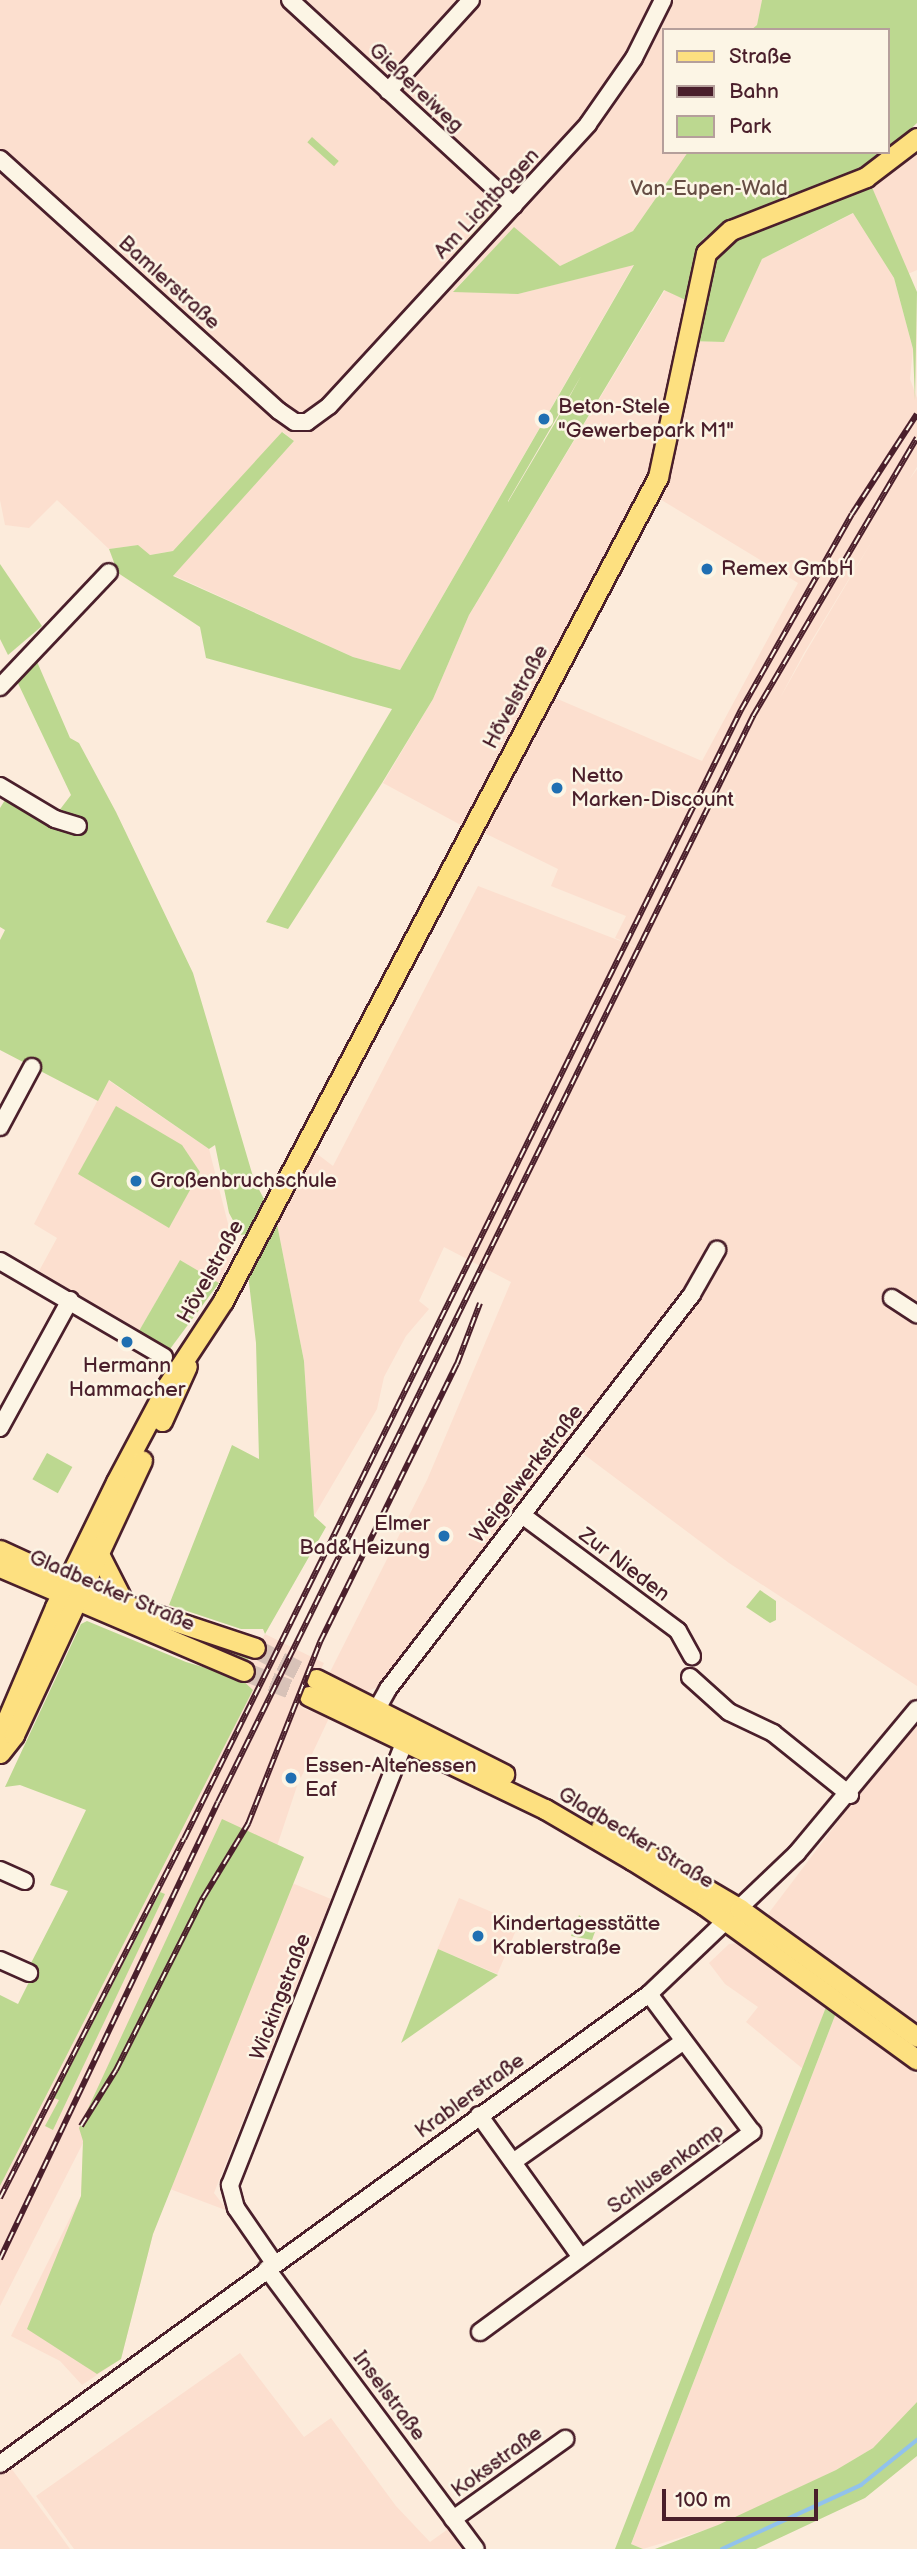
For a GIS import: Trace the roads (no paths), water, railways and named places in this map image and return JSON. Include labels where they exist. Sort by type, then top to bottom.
[{"type":"main road","name":"Hövelstraße","points":[[0,1736],[72,1591],[162,1394],[190,1355],[236,1279],[657,477],[706,253],[731,230],[866,177],[917,138]]},
{"type":"main road","name":"Hövelstraße","points":[[0,1753],[14,1735],[72,1591],[99,1554],[183,1381],[190,1355]]},
{"type":"main road","name":"Gladbecker Straße","points":[[0,1550],[72,1591],[244,1671]]},
{"type":"main road","points":[[99,1554],[125,1605]]},
{"type":"main road","name":"Gladbecker Straße","points":[[0,1567],[255,1648]]},
{"type":"main road","name":"Gladbecker Straße","points":[[312,1687],[535,1790],[734,1916],[914,2049]]},
{"type":"main road","name":"Gladbecker Straße","points":[[373,1715],[405,1740],[545,1809],[734,1916]]},
{"type":"street","name":"Gießereiweg","points":[[290,0],[514,206]]},
{"type":"street","points":[[388,90],[471,0]]},
{"type":"street","name":"Am Lichtbogen","points":[[316,418],[514,206],[605,103],[634,58],[663,0]]},
{"type":"street","name":"Bamlerstraße","points":[[0,159],[279,411],[295,422],[316,418]]},
{"type":"street","points":[[0,687],[110,572]]},
{"type":"street","points":[[0,786],[55,819],[78,826]]},
{"type":"street","points":[[0,1127],[32,1067]]},
{"type":"street","name":"Weigelwerkstraße","points":[[373,1715],[692,1294],[717,1250]]},
{"type":"street","points":[[0,1261],[164,1357]]},
{"type":"street","points":[[892,1298],[917,1314]]},
{"type":"street","points":[[0,1428],[70,1300]]},
{"type":"street","name":"Zur Nieden","points":[[522,1515],[678,1631],[692,1656]]},
{"type":"street","points":[[690,1677],[729,1712],[773,1733],[849,1795]]},
{"type":"street","name":"Krablerstraße","points":[[0,2464],[649,1994],[734,1916],[849,1795],[917,1709]]},
{"type":"street","name":"Wickingstraße","points":[[271,2266],[236,2208],[230,2185],[405,1740]]},
{"type":"street","points":[[0,1870],[25,1881]]},
{"type":"street","points":[[0,1960],[29,1973]]},
{"type":"street","name":"Schlusenkamp","points":[[480,2332],[752,2132],[649,1994]]},
{"type":"street","points":[[513,2162],[684,2041]]},
{"type":"street","points":[[479,2115],[580,2256]]},
{"type":"street","name":"Inselstraße","points":[[271,2266],[476,2549]]},
{"type":"street","name":"Koksstraße","points":[[453,2519],[565,2439]]},
{"type":"waterway","points":[[722,2549],[861,2485],[917,2440]]},
{"type":"tunnel","points":[[255,1648],[316,1679]]},
{"type":"tunnel","points":[[244,1671],[309,1696]]},
{"type":"railway","points":[[0,2198],[184,1839],[741,710],[852,514],[917,414]]},
{"type":"railway","points":[[0,2259],[218,1802],[753,716],[917,438]]},
{"type":"railway","points":[[81,2126],[116,2070],[203,1898],[248,1824],[320,1642],[457,1364],[480,1303]]},
{"type":"place","name":"Beton-Stele \"Gewerbepark M1\"","points":[[544,419]]},
{"type":"place","name":"Remex GmbH","points":[[707,569]]},
{"type":"place","name":"Netto Marken-Discount","points":[[557,788]]},
{"type":"place","name":"Großenbruchschule","points":[[136,1181]]},
{"type":"place","name":"Hermann Hammacher","points":[[127,1342]]},
{"type":"place","name":"Elmer Bad&Heizung","points":[[444,1536]]},
{"type":"place","name":"Essen-Altenessen Eaf","points":[[291,1778]]},
{"type":"place","name":"Kindertagesstätte Krablerstraße","points":[[478,1936]]},
{"type":"park label","name":"Van-Eupen-Wald","points":[[709,189]]}]
